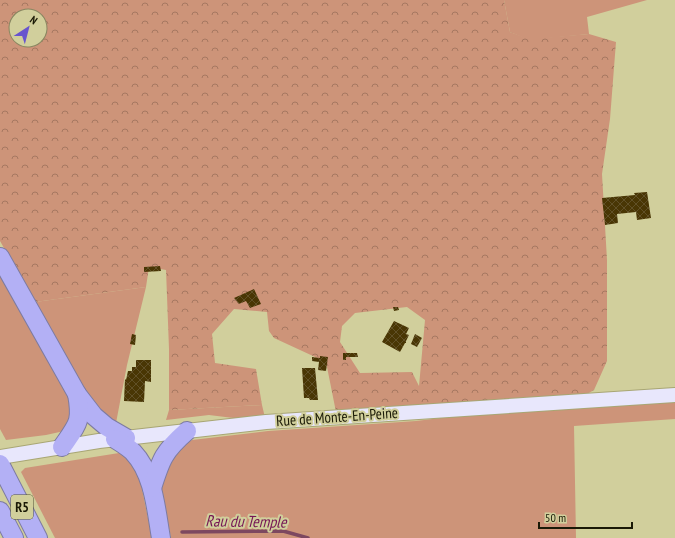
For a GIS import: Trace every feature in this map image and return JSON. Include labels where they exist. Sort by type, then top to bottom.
[{"type":"highway","points":[[0,257],[77,394],[94,416],[120,438],[138,458],[152,488],[161,538]]},
{"type":"highway","points":[[62,447],[79,422],[80,410],[77,394]]},
{"type":"highway","points":[[152,488],[162,458],[170,446],[187,431]]},
{"type":"highway","name":"R5","points":[[3,470],[38,538]]},
{"type":"highway","name":"R5","points":[[0,511],[14,538]]},
{"type":"main road","name":"Rue de Monte-En-Peine","points":[[0,457],[120,438],[266,422],[675,395]]},
{"type":"green space","points":[[0,0],[504,0],[510,32],[529,39],[589,34],[616,42],[610,119],[602,174],[607,260],[607,361],[594,390],[573,402],[337,417],[326,362],[274,338],[269,331],[267,312],[234,309],[212,334],[215,363],[256,369],[262,405],[169,410],[169,349],[166,270],[149,267],[146,287],[35,302],[0,241]],"holes":[[[407,307],[425,320],[419,386],[412,372],[360,373],[340,342],[342,326],[355,313]]]},
{"type":"green space","points":[[504,0],[647,0],[587,17],[589,34],[529,40],[510,32]]},
{"type":"green space","points":[[0,271],[74,407],[64,431],[6,440],[0,429]]},
{"type":"green space","points":[[146,287],[127,365],[116,423],[92,407],[35,302]]},
{"type":"green space","points":[[675,395],[675,419],[574,426],[576,538],[171,538],[162,492],[162,471],[179,447],[192,440],[268,431],[416,421],[573,402]]},
{"type":"green space","points":[[262,405],[266,422],[209,415],[166,420],[169,410]]},
{"type":"green space","points":[[119,453],[132,458],[138,469],[152,538],[55,538],[21,472],[25,468]]},
{"type":"building","points":[[647,192],[651,218],[637,220],[636,212],[617,214],[618,223],[605,225],[602,198],[635,195],[634,193]]},
{"type":"building","points":[[160,266],[161,271],[144,272],[144,267]]},
{"type":"building","points":[[254,289],[261,304],[250,308],[246,301],[239,304],[234,298]]},
{"type":"building","points":[[393,307],[398,307],[399,310],[394,311]]},
{"type":"building","points":[[394,321],[409,328],[406,334],[409,335],[406,343],[400,352],[382,342]]},
{"type":"building","points":[[132,334],[136,335],[135,345],[130,344]]},
{"type":"building","points":[[415,334],[422,338],[417,347],[411,344]]},
{"type":"building","points":[[343,353],[357,353],[358,357],[346,357],[346,360],[343,360]]},
{"type":"building","points":[[320,356],[328,357],[326,371],[318,370],[319,362],[312,361],[312,357],[320,358]]},
{"type":"building","points":[[136,360],[151,360],[151,382],[145,381],[144,402],[124,401],[125,379],[126,380],[128,371],[132,371],[132,367],[136,367]]},
{"type":"building","points":[[302,368],[315,368],[318,400],[304,398]]},
{"type":"waterway","name":"Rau du Temple","points":[[182,532],[283,531],[308,538]]}]
